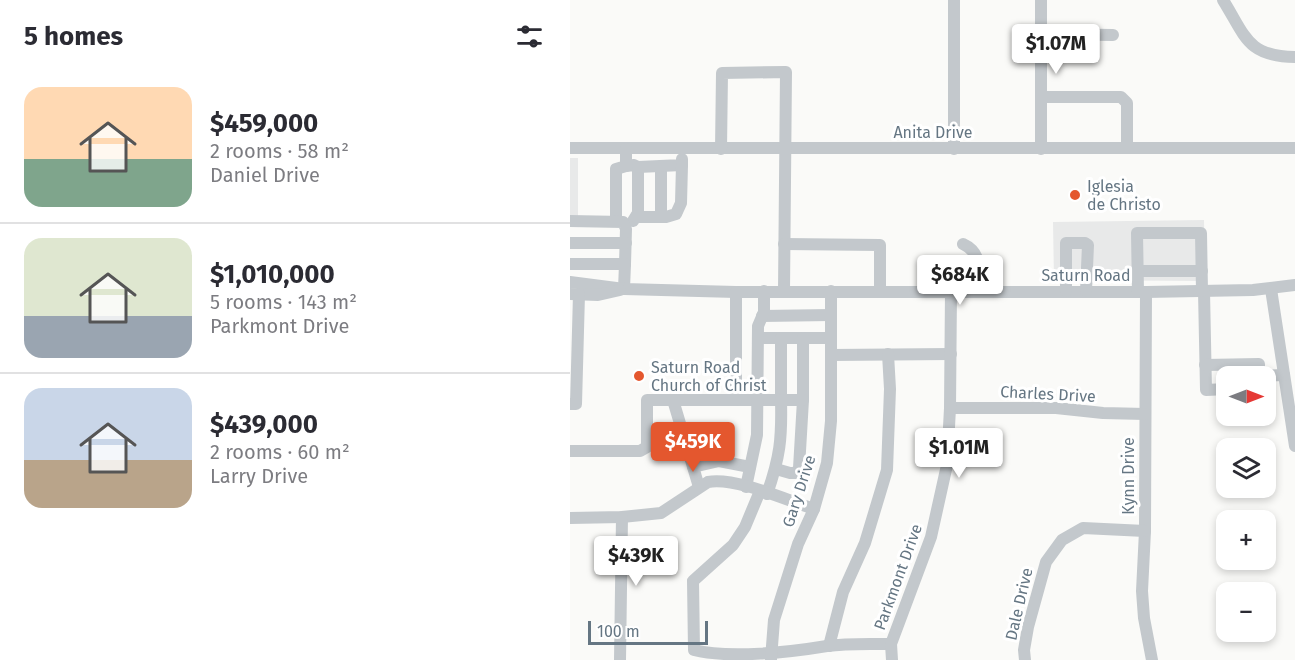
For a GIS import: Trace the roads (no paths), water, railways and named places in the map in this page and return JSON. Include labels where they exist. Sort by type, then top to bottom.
[{"type":"street","points":[[954,0],[954,149]]},
{"type":"street","points":[[1041,0],[1041,149]]},
{"type":"street","points":[[1223,0],[1252,46],[1267,54],[1295,57]]},
{"type":"street","points":[[1041,34],[1113,35]]},
{"type":"street","points":[[721,149],[724,71],[786,72],[784,291]]},
{"type":"street","points":[[1041,97],[1121,98],[1127,103],[1127,148]]},
{"type":"street","name":"Anita Drive","points":[[570,148],[1295,148]]},
{"type":"street","points":[[626,149],[632,166],[639,206],[626,220]]},
{"type":"street","points":[[570,220],[626,220],[672,216],[680,209],[682,149]]},
{"type":"street","points":[[624,289],[626,220],[616,170],[632,166],[682,165]]},
{"type":"street","points":[[661,166],[661,217]]},
{"type":"street","name":"Kynn Drive","points":[[1152,660],[1144,618],[1142,591],[1145,531],[1145,414],[1142,292],[1138,271],[1137,233],[1201,233],[1202,271]]},
{"type":"street","points":[[570,243],[626,243]]},
{"type":"street","points":[[1066,285],[1066,243],[1088,245],[1086,285]]},
{"type":"street","points":[[784,244],[880,245],[880,291]]},
{"type":"street","points":[[963,244],[972,248],[976,255],[980,291]]},
{"type":"street","points":[[570,264],[625,264]]},
{"type":"street","points":[[1138,271],[1202,271],[1206,390],[1216,390]]},
{"type":"street","name":"Saturn Road","points":[[570,282],[624,289],[736,291],[980,291],[1086,285],[1142,292],[1271,289],[1295,285]]},
{"type":"street","name":"Saturn Road","points":[[574,294],[598,295],[624,289]]},
{"type":"street","points":[[1271,289],[1284,375],[1291,402],[1295,446]]},
{"type":"street","points":[[736,291],[736,400]]},
{"type":"street","points":[[746,487],[757,435],[758,326],[764,312],[764,291]]},
{"type":"street","name":"Gary Drive","points":[[772,656],[774,620],[798,544],[814,509],[827,463],[831,421],[831,291]]},
{"type":"street","name":"Parkmont Drive","points":[[892,660],[891,644],[931,537],[947,465],[951,291]]},
{"type":"street","points":[[570,404],[576,404],[574,294]]},
{"type":"street","points":[[762,316],[831,315]]},
{"type":"street","points":[[758,338],[831,338]]},
{"type":"street","points":[[782,338],[782,436],[776,469],[733,545],[693,581],[694,650],[707,654],[772,656],[829,646],[891,644]]},
{"type":"street","points":[[776,469],[796,473],[799,468],[803,400],[803,338]]},
{"type":"street","points":[[829,646],[843,592],[865,543],[887,470],[890,389],[888,354]]},
{"type":"street","points":[[831,355],[951,354]]},
{"type":"street","points":[[1205,366],[1259,364],[1259,366]]},
{"type":"street","points":[[1276,375],[1284,375]]},
{"type":"street","points":[[570,451],[640,451],[647,447],[647,399],[803,400]]},
{"type":"street","points":[[673,400],[699,487]]},
{"type":"street","name":"Charles Drive","points":[[950,408],[1056,408],[1103,413],[1145,414]]},
{"type":"street","points":[[693,467],[719,461],[750,466]]},
{"type":"street","points":[[570,518],[622,517],[661,513],[699,487],[718,480],[732,482],[814,509]]},
{"type":"street","points":[[620,660],[622,517]]},
{"type":"street","name":"Dale Drive","points":[[1025,660],[1024,650],[1028,627],[1046,562],[1062,540],[1083,528],[1145,531]]},
{"type":"place","name":"Iglesia de Christo","points":[[1075,195]]},
{"type":"place","name":"Saturn Road Church of Christ","points":[[639,376]]}]
